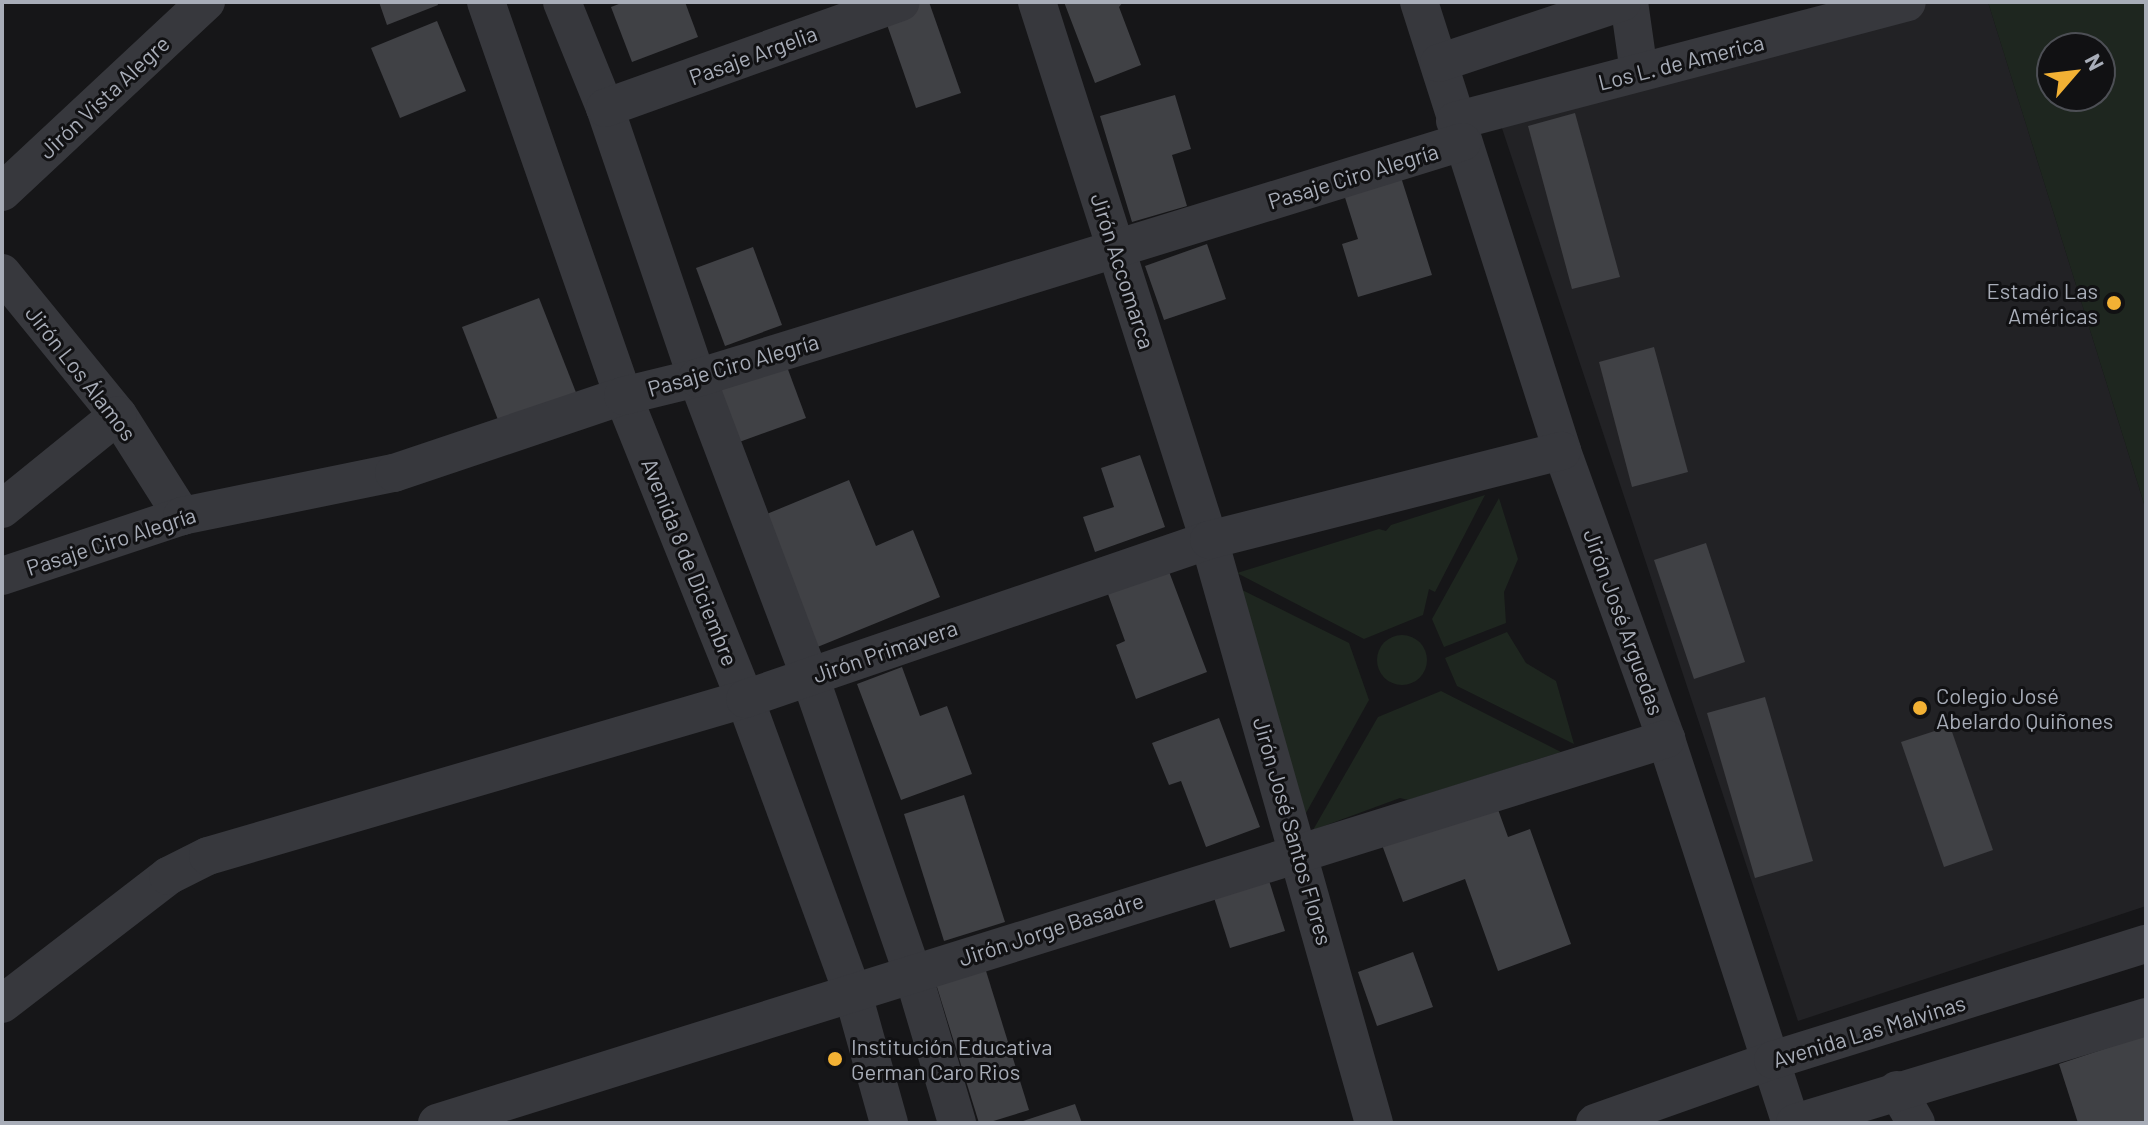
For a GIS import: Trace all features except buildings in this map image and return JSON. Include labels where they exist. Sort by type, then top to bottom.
[{"type":"street","name":"Jirón Vista Alegre","points":[[2,192],[206,2]]},
{"type":"street","name":"Avenida 8 de Diciembre","points":[[486,2],[623,396],[745,699],[853,994],[889,1123]]},
{"type":"street","points":[[562,2],[605,108],[697,378],[810,677],[913,974],[957,1123]]},
{"type":"street","name":"Pasaje Argelia","points":[[605,108],[901,2]]},
{"type":"street","name":"Jirón Accomarca","points":[[1037,2],[1209,540]]},
{"type":"street","name":"Jirón José Arguedas","points":[[1419,2],[1562,451],[1666,739],[1793,1123]]},
{"type":"street","points":[[1439,63],[1622,2]]},
{"type":"street","points":[[1629,2],[1639,72]]},
{"type":"street","name":"Los L. de America","points":[[1458,132],[1790,18],[1907,2]]},
{"type":"street","name":"Pasaje Ciro Alegría","points":[[2,576],[182,516],[394,473],[623,396],[697,378],[1117,249],[1458,132]]},
{"type":"street","name":"Jirón Los Álamos","points":[[2,273],[118,415],[182,516]]},
{"type":"street","points":[[2,509],[118,415]]},
{"type":"street","name":"Jirón Primavera","points":[[2,1004],[168,876],[208,856],[745,699],[1209,540],[1562,451]]},
{"type":"street","name":"Jirón José Santos Flores","points":[[1209,540],[1374,1123]]},
{"type":"street","name":"Jirón Jorge Basadre","points":[[456,1120],[1299,850],[1666,739]]},
{"type":"street","name":"Avenida Las Malvinas","points":[[1595,1123],[1773,1060],[2146,944]]},
{"type":"street","points":[[1793,1123],[2146,1017]]},
{"type":"street","points":[[1897,1090],[1916,1123]]},
{"type":"shaded area","name":"Colegio José Abelardo Quiñones","points":[[1897,2],[1988,2],[2146,510],[2146,906],[1798,1021],[1493,101]]},
{"type":"shaded area","name":"Estadio Las Américas","points":[[1988,2],[2146,2],[2146,510]]},
{"type":"shaded area","points":[[1485,495],[1435,592],[1429,589],[1423,615],[1364,639],[1237,573],[1379,529],[1386,531],[1391,525]]},
{"type":"shaded area","points":[[1499,498],[1518,559],[1504,592],[1506,623],[1444,647],[1432,619]]},
{"type":"shaded area","points":[[1224,581],[1349,643],[1369,700],[1301,822]]},
{"type":"shaded area","points":[[1507,632],[1526,663],[1556,681],[1574,744],[1457,686],[1445,658]]},
{"type":"shaded area","points":[[1392,636],[1412,636],[1426,650],[1426,670],[1412,684],[1392,684],[1378,670],[1378,650]]},
{"type":"shaded area","points":[[1441,691],[1561,752],[1408,800],[1400,798],[1313,830],[1378,717]]},
{"type":"place","name":"Estadio Las Américas","points":[[2114,303]]},
{"type":"place","name":"Colegio José Abelardo Quiñones","points":[[1920,708]]},
{"type":"place","name":"Institución Educativa German Caro Rios","points":[[835,1059]]}]
